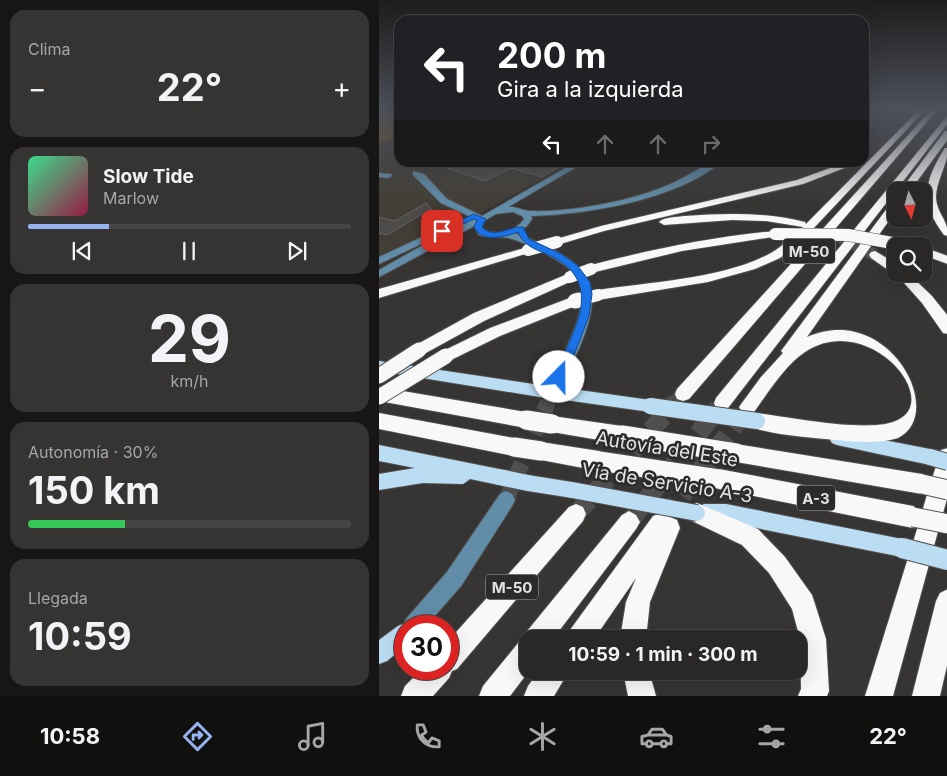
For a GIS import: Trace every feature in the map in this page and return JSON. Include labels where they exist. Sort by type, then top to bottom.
[{"type":"highway","points":[[869,165],[891,141]]},
{"type":"highway","name":"M-50","points":[[683,394],[906,141]]},
{"type":"highway","name":"M-50","points":[[723,402],[928,141]]},
{"type":"highway","points":[[912,182],[941,141]]},
{"type":"highway","points":[[869,156],[886,147]]},
{"type":"highway","points":[[947,150],[937,173],[932,203],[937,217],[947,233]]},
{"type":"highway","points":[[557,242],[610,226],[801,182],[842,167]]},
{"type":"highway","points":[[379,395],[446,356],[503,328],[575,301],[715,275],[749,267],[772,257],[807,230],[867,167]]},
{"type":"highway","points":[[379,294],[527,245],[557,242],[645,224],[696,218],[756,216],[801,224]]},
{"type":"highway","points":[[761,391],[797,349],[825,336],[854,336],[877,344],[897,358],[915,378],[921,405],[914,420],[896,430],[865,434],[753,414],[761,391],[887,216]]},
{"type":"highway","points":[[379,376],[419,350],[479,317],[570,276],[640,255],[688,245],[775,234],[848,235],[887,242]]},
{"type":"highway","points":[[932,254],[947,260]]},
{"type":"highway","points":[[875,255],[887,263]]},
{"type":"highway","points":[[910,282],[924,295],[947,329]]},
{"type":"highway","name":"Autovía del Este","points":[[379,395],[922,484],[947,490]]},
{"type":"highway","name":"Autovía del Este","points":[[379,421],[514,447],[719,479],[947,524]]},
{"type":"highway","points":[[879,696],[939,457]]},
{"type":"highway","points":[[697,513],[750,537],[777,565],[803,604],[813,639],[815,690],[812,696]]},
{"type":"highway","name":"M-50","points":[[459,647],[576,514]]},
{"type":"highway","name":"M-50","points":[[544,630],[629,522]]},
{"type":"highway","points":[[586,630],[665,526],[638,602],[634,630]]},
{"type":"highway","points":[[926,696],[947,601]]},
{"type":"highway","points":[[493,696],[519,663]]},
{"type":"highway","points":[[415,696],[430,680]]},
{"type":"highway","points":[[539,696],[550,680]]},
{"type":"highway","points":[[638,680],[642,696]]},
{"type":"main road","points":[[379,366],[650,406],[753,414],[939,457],[947,462]]},
{"type":"main road","name":"Vía de Servicio A-3","points":[[379,453],[697,513],[726,512],[902,548],[947,560]]},
{"type":"main road","points":[[379,482],[423,475],[499,477]]},
{"type":"main road","points":[[379,653],[394,642]]},
{"type":"street","points":[[381,278],[457,236],[515,199],[573,167]]},
{"type":"street","points":[[494,212],[514,209],[526,214],[551,214],[619,203],[680,184],[710,167]]},
{"type":"street","points":[[416,173],[444,201],[479,221],[493,235],[506,234],[551,214]]},
{"type":"street","points":[[379,175],[387,176]]},
{"type":"street","points":[[514,209],[512,206],[515,199]]},
{"type":"street","points":[[526,214],[528,219],[523,226],[527,245]]},
{"type":"street","points":[[379,261],[394,252],[479,221]]},
{"type":"street","points":[[506,234],[527,245],[558,256],[574,267],[585,282],[587,294],[584,316],[559,377]]},
{"type":"street","points":[[423,615],[454,579],[506,500]]},
{"type":"street","points":[[379,663],[394,646]]},
{"type":"shaded area","points":[[394,141],[394,167],[563,167],[482,212],[452,225],[379,265],[379,142]]},
{"type":"building","points":[[558,167],[542,177],[511,168],[485,181],[447,168]]},
{"type":"building","points":[[426,203],[448,226],[438,230],[422,214],[387,235],[379,233],[379,217],[395,221]]},
{"type":"tunnel","points":[[836,235],[875,255]]},
{"type":"tunnel","points":[[548,403],[559,377]]},
{"type":"tunnel","points":[[675,403],[683,394]]},
{"type":"tunnel","points":[[506,500],[548,402]]},
{"type":"tunnel","points":[[576,514],[676,402]]},
{"type":"tunnel","points":[[629,522],[719,407]]},
{"type":"tunnel","points":[[665,518],[746,410]]},
{"type":"route","points":[[442,231],[474,216],[482,219],[478,227],[482,233],[499,235],[520,229],[526,241],[558,256],[574,267],[585,282],[587,294],[584,316],[559,377]]}]
